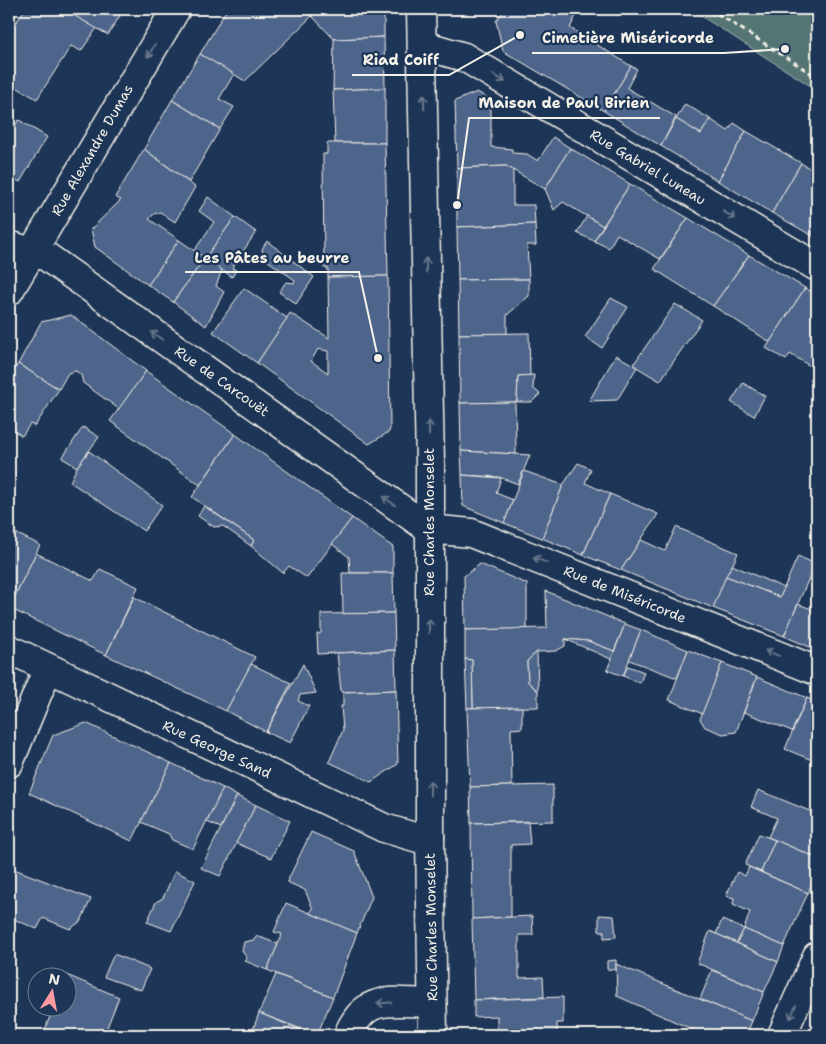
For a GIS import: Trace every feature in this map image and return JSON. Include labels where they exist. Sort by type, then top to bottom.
[{"type":"street","name":"Rue Alexandre Dumas","points":[[9,292],[20,249],[176,9]]},
{"type":"street","name":"Rue Charles Monselet","points":[[421,9],[429,529],[433,1035]]},
{"type":"street","name":"Rue Gabriel Luneau","points":[[423,45],[464,57],[817,268]]},
{"type":"street","name":"Rue de Carcouët","points":[[20,249],[48,257],[429,529]]},
{"type":"street","name":"Rue de Miséricorde","points":[[429,529],[471,533],[817,671]]},
{"type":"street","name":"Rue George Sand","points":[[9,649],[384,828],[418,838],[430,837]]},
{"type":"street","points":[[9,763],[48,668]]},
{"type":"street","points":[[782,1035],[817,956]]},
{"type":"street","points":[[348,1035],[360,1012],[370,1005],[432,1003]]},
{"type":"path","points":[[710,9],[817,77]]},
{"type":"green space","points":[[690,9],[817,9],[817,90]]},
{"type":"building","points":[[25,9],[63,9],[97,28],[81,51],[71,46],[37,99],[9,83],[9,33]]},
{"type":"building","points":[[63,9],[124,9],[108,35]]},
{"type":"building","points":[[227,9],[308,9],[312,16],[245,81],[200,54]]},
{"type":"building","points":[[320,9],[384,9],[384,37],[334,39],[312,16]]},
{"type":"building","points":[[505,9],[579,9],[570,28],[631,66],[604,111],[503,51],[496,21]]},
{"type":"building","points":[[384,37],[385,88],[333,90],[334,39]]},
{"type":"building","points":[[200,54],[234,74],[219,99],[234,107],[220,129],[172,100]]},
{"type":"building","points":[[631,66],[637,69],[627,88],[676,117],[661,146],[604,111]]},
{"type":"building","points":[[385,88],[385,143],[335,143],[333,90]]},
{"type":"building","points":[[477,92],[491,100],[491,147],[512,149],[512,153],[527,154],[538,161],[553,137],[570,148],[545,189],[506,166],[457,168],[455,101]]},
{"type":"building","points":[[172,100],[220,129],[189,182],[144,149]]},
{"type":"building","points":[[685,104],[710,119],[701,134],[676,119]]},
{"type":"building","points":[[676,119],[701,134],[710,119],[728,131],[734,123],[746,131],[718,181],[661,146]]},
{"type":"building","points":[[19,120],[47,137],[20,182],[16,180],[9,188],[9,133]]},
{"type":"building","points":[[746,131],[801,163],[772,213],[718,181]]},
{"type":"building","points":[[327,143],[385,143],[388,276],[328,277],[328,268],[324,268],[323,154],[327,154]]},
{"type":"building","points":[[570,148],[630,184],[603,226],[563,202],[554,210],[545,189]]},
{"type":"building","points":[[144,149],[195,187],[175,222],[160,212],[154,214],[149,219],[179,240],[148,285],[95,247],[91,229],[121,200],[115,197]]},
{"type":"building","points":[[801,163],[817,173],[817,225],[811,235],[772,213]]},
{"type":"building","points":[[506,166],[513,170],[513,205],[534,205],[535,224],[457,227],[457,168]]},
{"type":"building","points":[[630,184],[688,218],[660,259],[617,234],[609,248],[594,241]]},
{"type":"building","points":[[208,197],[235,217],[205,258],[194,251],[214,222],[199,211]]},
{"type":"building","points":[[587,216],[603,226],[594,241],[577,233]]},
{"type":"building","points":[[235,217],[256,232],[232,268],[236,270],[232,277],[205,258]]},
{"type":"building","points":[[688,218],[749,255],[713,306],[654,269]]},
{"type":"building","points":[[535,224],[536,245],[527,245],[529,279],[458,280],[457,227]]},
{"type":"building","points":[[817,225],[817,239],[811,235]]},
{"type":"building","points":[[179,240],[205,258],[173,302],[148,285]]},
{"type":"building","points":[[267,241],[314,277],[296,304],[279,292],[286,282],[294,283],[295,280],[264,258],[262,249]]},
{"type":"building","points":[[749,255],[805,288],[770,342],[713,306]]},
{"type":"building","points":[[205,258],[222,270],[216,286],[224,292],[206,326],[173,302]]},
{"type":"building","points":[[388,276],[390,428],[389,432],[369,444],[257,363],[290,313],[329,338],[328,277]],"holes":[[[318,349],[328,351],[328,373],[311,361]]]},
{"type":"building","points":[[529,279],[529,296],[507,315],[507,334],[459,334],[458,280]]},
{"type":"building","points":[[244,288],[287,318],[257,363],[213,332]]},
{"type":"building","points":[[805,288],[817,295],[817,370],[790,354],[786,360],[766,348]]},
{"type":"building","points":[[611,298],[628,307],[602,348],[585,337]]},
{"type":"building","points":[[675,304],[702,320],[660,381],[633,365]]},
{"type":"building","points":[[71,315],[146,371],[119,409],[83,383],[81,375],[76,371],[68,373],[59,389],[18,364],[41,322]]},
{"type":"building","points":[[529,333],[530,376],[518,376],[517,402],[460,403],[459,334]]},
{"type":"building","points":[[616,355],[637,367],[617,400],[589,401]]},
{"type":"building","points":[[18,364],[59,389],[35,426],[30,424],[22,436],[9,427],[9,378]]},
{"type":"building","points":[[146,371],[235,434],[200,485],[110,421]]},
{"type":"building","points":[[534,375],[533,388],[540,394],[532,402],[517,402],[518,376]]},
{"type":"building","points":[[743,383],[765,396],[754,416],[731,402]]},
{"type":"building","points":[[515,402],[516,454],[461,451],[460,403]]},
{"type":"building","points":[[83,427],[99,437],[77,467],[62,458]]},
{"type":"building","points":[[235,434],[352,518],[307,578],[289,566],[283,573],[251,546],[254,540],[192,497]]},
{"type":"building","points":[[89,451],[162,505],[144,531],[70,482],[77,467]]},
{"type":"building","points":[[461,451],[530,455],[518,484],[499,477],[462,475]]},
{"type":"building","points":[[578,463],[591,469],[585,483],[610,494],[583,555],[542,538],[563,485]]},
{"type":"building","points":[[524,471],[563,485],[542,538],[504,523]]},
{"type":"building","points":[[462,475],[501,478],[496,493],[513,500],[504,523],[463,506]]},
{"type":"building","points":[[610,494],[658,514],[621,570],[583,555]]},
{"type":"building","points":[[204,506],[254,540],[251,546],[223,526],[214,527],[198,516]]},
{"type":"building","points":[[352,518],[393,547],[393,573],[350,573],[349,557],[332,544]]},
{"type":"building","points":[[676,527],[738,553],[713,608],[621,570],[641,540],[665,551]]},
{"type":"building","points":[[9,530],[40,545],[9,608]]},
{"type":"building","points":[[36,553],[93,581],[100,569],[138,587],[106,655],[9,608]]},
{"type":"building","points":[[798,556],[815,564],[784,636],[713,608],[726,576],[780,597]]},
{"type":"building","points":[[480,564],[527,584],[527,629],[465,630],[464,576]]},
{"type":"building","points":[[732,565],[784,588],[780,597],[726,576]]},
{"type":"building","points":[[342,573],[393,573],[394,613],[343,614]]},
{"type":"building","points":[[546,591],[625,624],[614,651],[588,641],[565,639],[565,646],[556,651],[537,652],[527,661],[528,682],[538,691],[538,707],[473,708],[472,660],[465,659],[465,630],[547,628]]},
{"type":"building","points":[[134,597],[255,657],[226,711],[106,655]]},
{"type":"building","points":[[798,604],[817,611],[817,650],[784,636]]},
{"type":"building","points":[[394,613],[395,650],[318,654],[317,634],[321,633],[321,614]]},
{"type":"building","points":[[625,624],[641,630],[623,676],[607,670]]},
{"type":"building","points":[[641,630],[688,650],[677,678],[629,660]]},
{"type":"building","points":[[565,639],[588,641],[614,651],[611,659]]},
{"type":"building","points":[[395,650],[396,690],[341,692],[337,653]]},
{"type":"building","points":[[688,650],[722,663],[703,714],[669,700]]},
{"type":"building","points":[[537,652],[538,691],[528,682],[527,661]]},
{"type":"building","points":[[465,659],[472,660],[473,708],[467,708]]},
{"type":"building","points":[[722,663],[757,677],[736,732],[723,734],[705,727],[700,719]]},
{"type":"building","points":[[251,664],[291,683],[266,732],[226,711]]},
{"type":"building","points":[[303,664],[316,693],[300,695],[298,701],[309,706],[290,743],[266,732]]},
{"type":"building","points":[[628,666],[644,672],[640,683],[623,676]]},
{"type":"building","points":[[757,677],[807,698],[792,731],[744,712]]},
{"type":"building","points":[[396,690],[398,764],[371,782],[329,762],[343,730],[341,706],[343,706],[343,692]]},
{"type":"building","points":[[807,698],[817,702],[817,762],[785,749]]},
{"type":"building","points":[[522,707],[522,728],[511,729],[512,786],[470,787],[467,708]]},
{"type":"building","points":[[86,723],[171,763],[132,841],[29,793],[53,735]]},
{"type":"building","points":[[171,763],[223,788],[193,849],[172,840],[169,834],[141,822]]},
{"type":"building","points":[[553,785],[553,821],[471,823],[470,787]]},
{"type":"building","points":[[223,788],[237,796],[221,828],[207,822]]},
{"type":"building","points":[[758,790],[817,814],[817,858],[768,837],[777,818],[751,807]]},
{"type":"building","points":[[237,796],[256,805],[220,876],[201,868]]},
{"type":"building","points":[[256,805],[290,821],[271,858],[236,843]]},
{"type":"building","points":[[528,822],[530,844],[511,845],[511,917],[472,919],[471,823]]},
{"type":"building","points":[[311,832],[354,851],[372,897],[357,933],[309,913],[313,909],[305,890],[287,882]]},
{"type":"building","points":[[759,834],[775,840],[761,872],[745,865]]},
{"type":"building","points":[[775,840],[817,858],[817,871],[808,893],[761,872]]},
{"type":"building","points":[[9,867],[91,899],[81,921],[70,929],[43,918],[37,929],[9,917]]},
{"type":"building","points":[[749,867],[808,893],[784,946],[744,929],[750,912],[733,904],[734,898],[726,896],[737,872],[745,876]]},
{"type":"building","points":[[175,871],[195,881],[171,931],[147,922],[156,902],[163,898]]},
{"type":"building","points":[[286,903],[357,933],[333,997],[267,970],[282,934],[274,932]]},
{"type":"building","points":[[599,915],[614,916],[616,937],[604,938],[604,931],[599,931]]},
{"type":"building","points":[[532,916],[533,935],[519,935],[519,978],[543,977],[544,997],[474,1000],[472,919]]},
{"type":"building","points":[[722,920],[744,929],[737,943],[716,934]]},
{"type":"building","points":[[744,929],[784,946],[778,962],[737,943]]},
{"type":"building","points":[[710,931],[778,962],[764,992],[697,963]]},
{"type":"building","points":[[257,936],[278,944],[267,970],[245,961],[247,958],[242,951],[244,942],[254,940]]},
{"type":"building","points":[[114,954],[150,969],[141,990],[104,977]]},
{"type":"building","points":[[616,960],[616,970],[607,969],[607,961]]},
{"type":"building","points":[[616,964],[752,1021],[746,1035],[705,1035],[617,996]]},
{"type":"building","points":[[712,970],[764,992],[752,1021],[700,999]]},
{"type":"building","points":[[276,974],[333,997],[317,1035],[259,1013]]},
{"type":"building","points":[[78,980],[119,997],[104,1035],[43,1035],[50,1016],[78,1016]]},
{"type":"building","points":[[563,997],[563,1023],[557,1023],[557,1035],[497,1035],[497,1016],[474,1017],[474,1000]]},
{"type":"building","points":[[259,1013],[313,1035],[251,1035]]},
{"type":"place","name":"Riad Coiff","points":[[520,35]]},
{"type":"place","name":"Cimetière Miséricorde","points":[[785,49]]},
{"type":"place","name":"Maison de Paul Birien","points":[[457,205]]},
{"type":"place","name":"Les Pâtes au beurre","points":[[378,358]]}]
